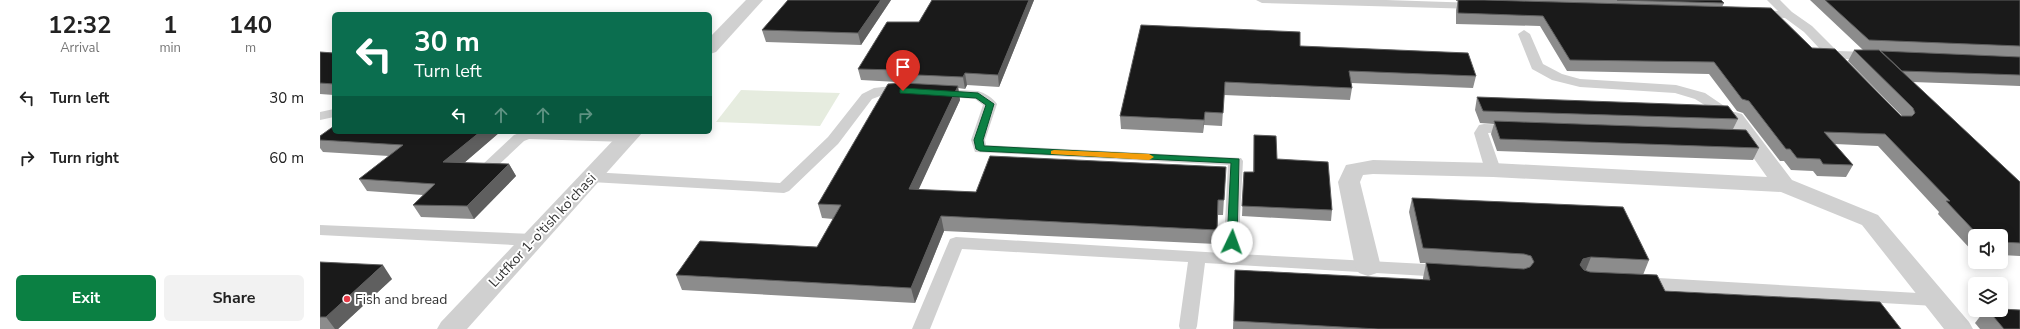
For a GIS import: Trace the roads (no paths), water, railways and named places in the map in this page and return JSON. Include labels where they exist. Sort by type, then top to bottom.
[{"type":"street","points":[[712,46],[755,0]]},
{"type":"street","points":[[1739,130],[1784,185]]},
{"type":"street","name":"Lutfkor 1-o'tish ko'chasi","points":[[451,329],[630,135]]},
{"type":"street","points":[[1368,267],[1349,182],[1354,170],[1373,167],[1493,170],[1784,185],[1870,220],[1959,329]]},
{"type":"lane","points":[[1262,0],[1485,6]]},
{"type":"lane","points":[[1773,0],[1788,15],[1808,29],[1850,72]]},
{"type":"lane","points":[[1748,14],[1788,15]]},
{"type":"lane","points":[[1524,34],[1537,66],[1557,77],[1580,83],[1676,89],[1700,96],[1739,130]]},
{"type":"lane","points":[[1833,55],[1880,57]]},
{"type":"lane","points":[[592,176],[784,188],[813,162],[848,122],[859,106],[871,94],[888,90],[978,95],[990,104],[978,140],[980,149],[1236,161],[1232,242],[1229,259]]},
{"type":"lane","points":[[320,116],[332,113]]},
{"type":"lane","points":[[1493,170],[1481,133],[1484,128],[1525,128]]},
{"type":"lane","points":[[487,168],[519,138],[527,135],[630,135]]},
{"type":"lane","points":[[320,230],[533,240]]},
{"type":"lane","points":[[921,329],[956,243],[1459,272]]},
{"type":"lane","points":[[1188,326],[1197,257]]},
{"type":"lane","points":[[1624,282],[1935,300]]},
{"type":"place","name":"Fish and bread","points":[[347,299]]}]
